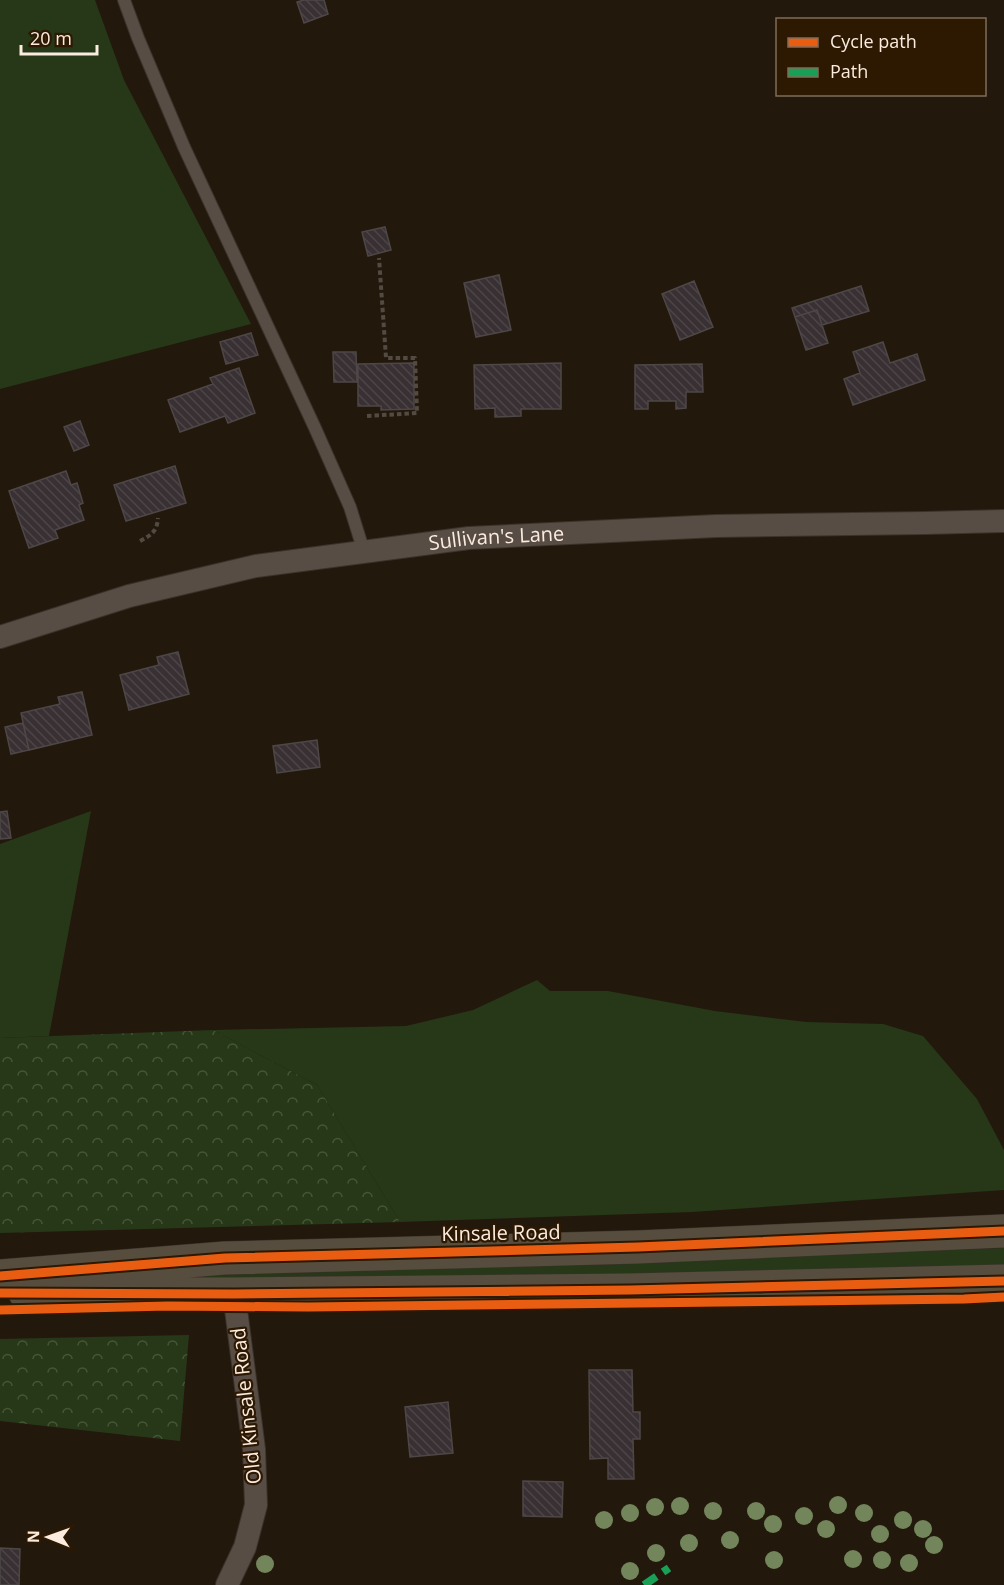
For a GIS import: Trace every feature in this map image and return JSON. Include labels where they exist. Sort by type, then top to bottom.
[{"type":"highway","name":"Kinsale Road","points":[[0,1276],[225,1258],[638,1247],[1004,1231]]},
{"type":"highway","points":[[0,1293],[234,1294],[630,1290],[1004,1281]]},
{"type":"street","name":"Sullivan's Lane","points":[[0,637],[129,596],[256,566],[469,538],[716,526],[1004,521]]},
{"type":"street","name":"Old Kinsale Road","points":[[227,1585],[245,1547],[256,1506],[254,1449],[234,1294]]},
{"type":"lane","points":[[124,0],[184,147],[350,507],[364,552]]},
{"type":"path","points":[[367,416],[417,413],[415,358],[386,358],[379,258]]},
{"type":"path","points":[[140,541],[150,536],[158,527],[158,518]]},
{"type":"green space","points":[[0,0],[95,0],[124,80],[251,324],[0,389]]},
{"type":"green space","points":[[91,811],[49,1036],[0,1038],[0,844]]},
{"type":"green space","points":[[537,980],[550,991],[608,991],[715,1011],[806,1022],[883,1024],[923,1036],[977,1099],[1004,1150],[1004,1190],[692,1212],[400,1222],[317,1085],[213,1030],[406,1026],[473,1010]]},
{"type":"green space","points":[[213,1030],[317,1085],[400,1222],[0,1233],[0,1038]]},
{"type":"green space","points":[[1004,1248],[1004,1271],[191,1281],[137,1276]]},
{"type":"green space","points":[[189,1335],[180,1441],[0,1421],[0,1339]]},
{"type":"building","points":[[324,0],[328,14],[304,23],[297,2]]},
{"type":"building","points":[[385,227],[391,250],[368,256],[362,232]]},
{"type":"building","points":[[499,275],[511,330],[476,337],[464,283]]},
{"type":"building","points":[[694,281],[713,327],[680,340],[662,294]]},
{"type":"building","points":[[861,286],[869,311],[822,325],[817,310],[795,317],[792,308]]},
{"type":"building","points":[[817,310],[828,343],[806,350],[795,317]]},
{"type":"building","points":[[251,333],[258,355],[226,364],[220,342]]},
{"type":"building","points":[[883,342],[890,363],[917,354],[925,380],[853,405],[844,379],[860,373],[853,352]]},
{"type":"building","points":[[333,352],[356,352],[357,382],[334,382]]},
{"type":"building","points":[[414,363],[414,409],[381,410],[381,406],[358,406],[358,364]]},
{"type":"building","points":[[561,363],[561,409],[521,409],[521,416],[495,417],[495,408],[475,409],[474,365]]},
{"type":"building","points":[[702,364],[703,392],[686,392],[686,408],[676,409],[676,401],[648,401],[648,409],[635,409],[635,365]]},
{"type":"building","points":[[239,368],[255,413],[228,423],[225,416],[180,432],[168,400],[213,384],[210,378]]},
{"type":"building","points":[[80,421],[89,445],[74,451],[64,427]]},
{"type":"building","points":[[175,466],[186,503],[126,521],[114,485]]},
{"type":"building","points":[[66,471],[71,485],[77,483],[83,503],[79,505],[84,520],[55,530],[58,538],[29,548],[9,491]]},
{"type":"building","points":[[178,652],[189,694],[129,710],[120,675],[159,665],[157,657]]},
{"type":"building","points":[[82,692],[92,735],[29,750],[21,713],[60,704],[58,697]]},
{"type":"building","points":[[23,723],[29,750],[11,754],[5,727]]},
{"type":"building","points":[[317,740],[320,767],[277,773],[273,746]]},
{"type":"building","points":[[7,811],[11,838],[0,839],[0,812]]},
{"type":"building","points":[[589,1370],[632,1370],[633,1412],[640,1412],[640,1439],[633,1439],[634,1479],[608,1479],[608,1458],[590,1459]]},
{"type":"building","points":[[448,1402],[453,1453],[410,1457],[405,1407]]},
{"type":"building","points":[[523,1481],[563,1482],[562,1517],[523,1516]]},
{"type":"building","points":[[0,1548],[20,1549],[19,1585],[0,1585]]},
{"type":"marked path","points":[[644,1585],[669,1568]]},
{"type":"cycle path","points":[[0,1276],[225,1258],[638,1247],[1004,1231]]},
{"type":"cycle path","points":[[0,1293],[234,1294],[630,1290],[1004,1281]]},
{"type":"cycle path","points":[[0,1310],[168,1306],[308,1307],[1004,1297]]}]
